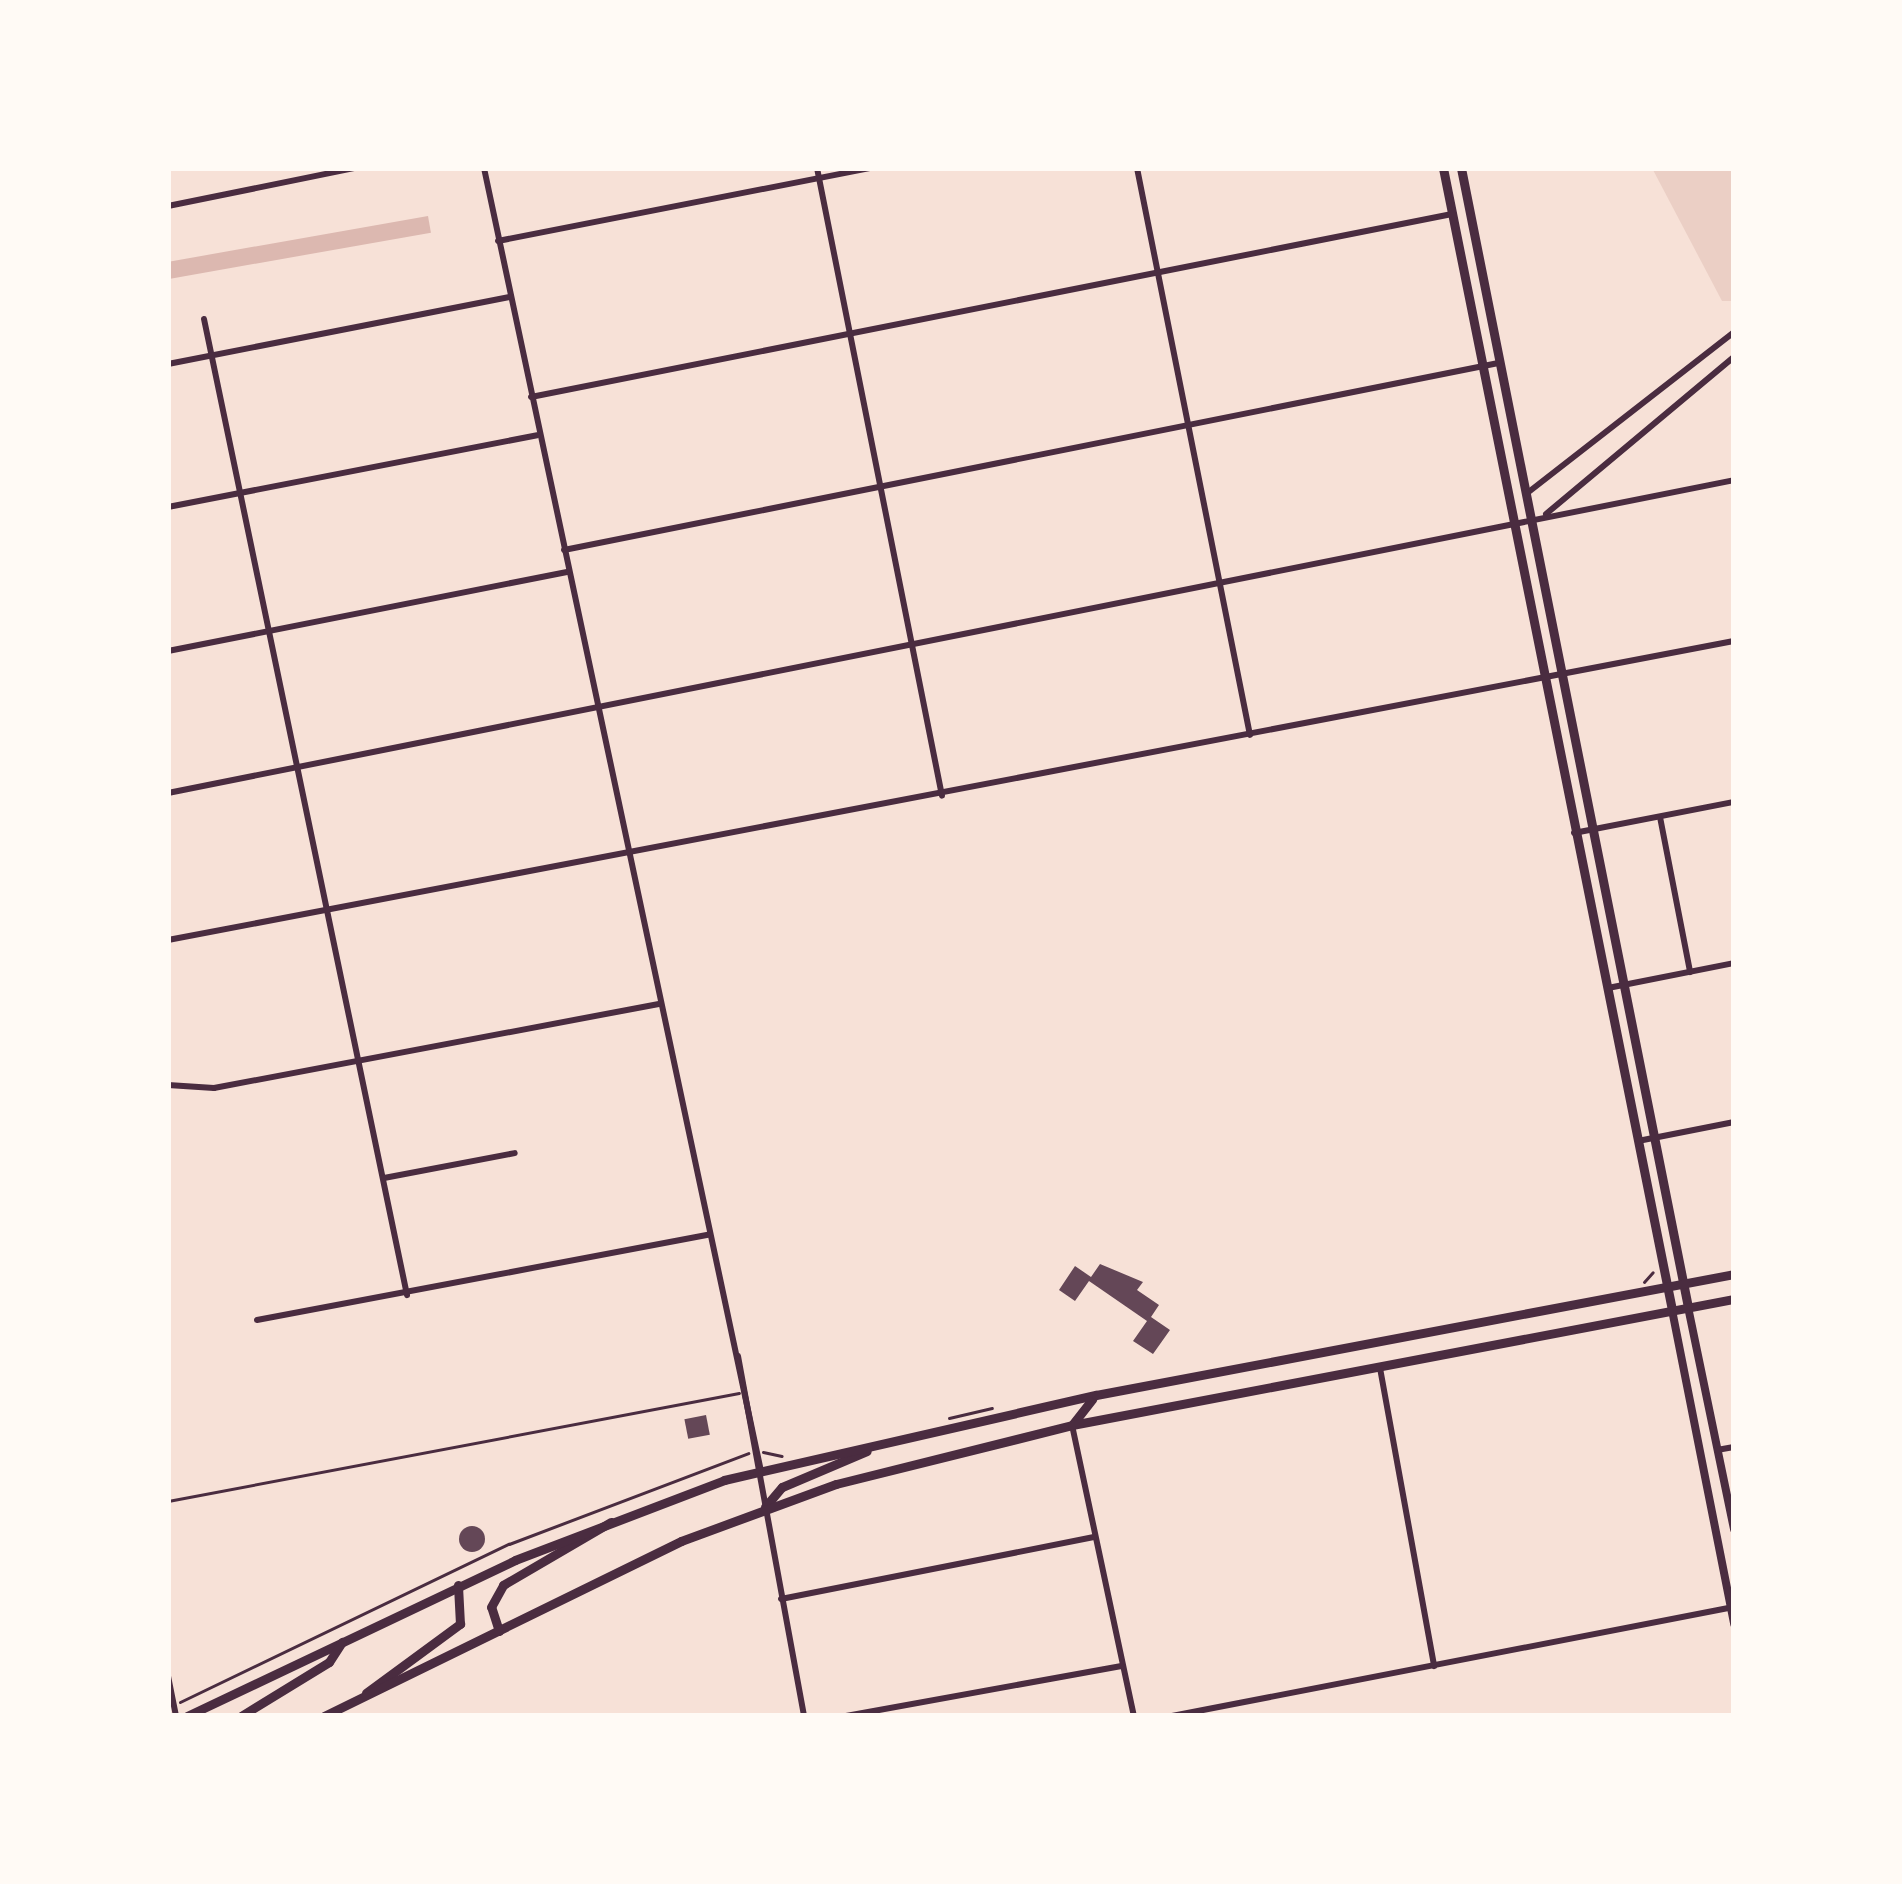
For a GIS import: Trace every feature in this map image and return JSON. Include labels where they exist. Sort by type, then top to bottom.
[{"type":"main road","points":[[1443,168],[1672,1310]]},
{"type":"main road","points":[[1461,168],[1526,494],[1537,518],[1560,675],[1688,1307]]},
{"type":"main road","points":[[187,1716],[458,1586],[615,1518],[762,1472],[1096,1395],[1734,1274]]},
{"type":"main road","points":[[324,1716],[765,1507],[1072,1425],[1734,1299]]},
{"type":"main road","points":[[1072,1425],[1096,1395]]},
{"type":"main road","points":[[765,1507],[782,1486],[870,1449]]},
{"type":"main road","points":[[500,1631],[491,1607],[503,1585],[592,1543],[615,1518]]},
{"type":"main road","points":[[363,1697],[389,1666],[460,1624],[458,1586]]},
{"type":"main road","points":[[241,1716],[329,1662],[342,1642]]},
{"type":"street","points":[[168,206],[355,168]]},
{"type":"street","points":[[484,168],[537,435],[762,1472],[803,1716]]},
{"type":"street","points":[[817,168],[857,333],[942,796]]},
{"type":"street","points":[[498,241],[871,168]]},
{"type":"street","points":[[1137,168],[1250,737]]},
{"type":"street","points":[[530,398],[1452,214]]},
{"type":"street","points":[[168,364],[509,298]]},
{"type":"street","points":[[204,319],[407,1295]]},
{"type":"street","points":[[1526,494],[1734,332]]},
{"type":"street","points":[[1537,518],[1734,357]]},
{"type":"street","points":[[564,550],[1498,363]]},
{"type":"street","points":[[168,507],[537,435]]},
{"type":"street","points":[[168,793],[1734,480]]},
{"type":"street","points":[[168,651],[568,572]]},
{"type":"street","points":[[168,940],[942,796],[1734,641]]},
{"type":"street","points":[[1574,833],[1734,802]]},
{"type":"street","points":[[1660,817],[1690,972]]},
{"type":"street","points":[[1606,988],[1734,963]]},
{"type":"street","points":[[168,1085],[214,1088],[660,1004]]},
{"type":"street","points":[[1636,1141],[1734,1122]]},
{"type":"street","points":[[384,1178],[515,1154]]},
{"type":"street","points":[[257,1320],[708,1235]]},
{"type":"street","points":[[1688,1307],[1734,1529]]},
{"type":"street","points":[[1672,1310],[1734,1624]]},
{"type":"street","points":[[737,1355],[739,1393],[762,1472]]},
{"type":"street","points":[[1380,1368],[1434,1666]]},
{"type":"street","points":[[1072,1425],[1134,1716]]},
{"type":"street","points":[[1717,1450],[1734,1447]]},
{"type":"street","points":[[781,1599],[1094,1538]]},
{"type":"street","points":[[1172,1716],[1732,1607]]},
{"type":"street","points":[[846,1716],[1121,1666]]},
{"type":"street","points":[[168,1676],[176,1716]]},
{"type":"lane","points":[[168,1501],[739,1393]]},
{"type":"path","points":[[171,1707],[509,1544],[742,1454]]},
{"type":"shaded area","points":[[1652,168],[1734,168],[1734,301],[1722,301]]},
{"type":"shaded area","points":[[428,216],[431,233],[169,279],[168,262]]},
{"type":"building","points":[[1100,1264],[1143,1282],[1137,1290],[1159,1305],[1151,1317],[1170,1330],[1153,1354],[1133,1341],[1147,1321],[1089,1281],[1075,1301],[1059,1290],[1075,1266],[1091,1277]]},
{"type":"building","points":[[706,1415],[710,1435],[688,1439],[684,1419]]},
{"type":"building","points":[[472,1526],[485,1539],[472,1552],[459,1539]]}]
